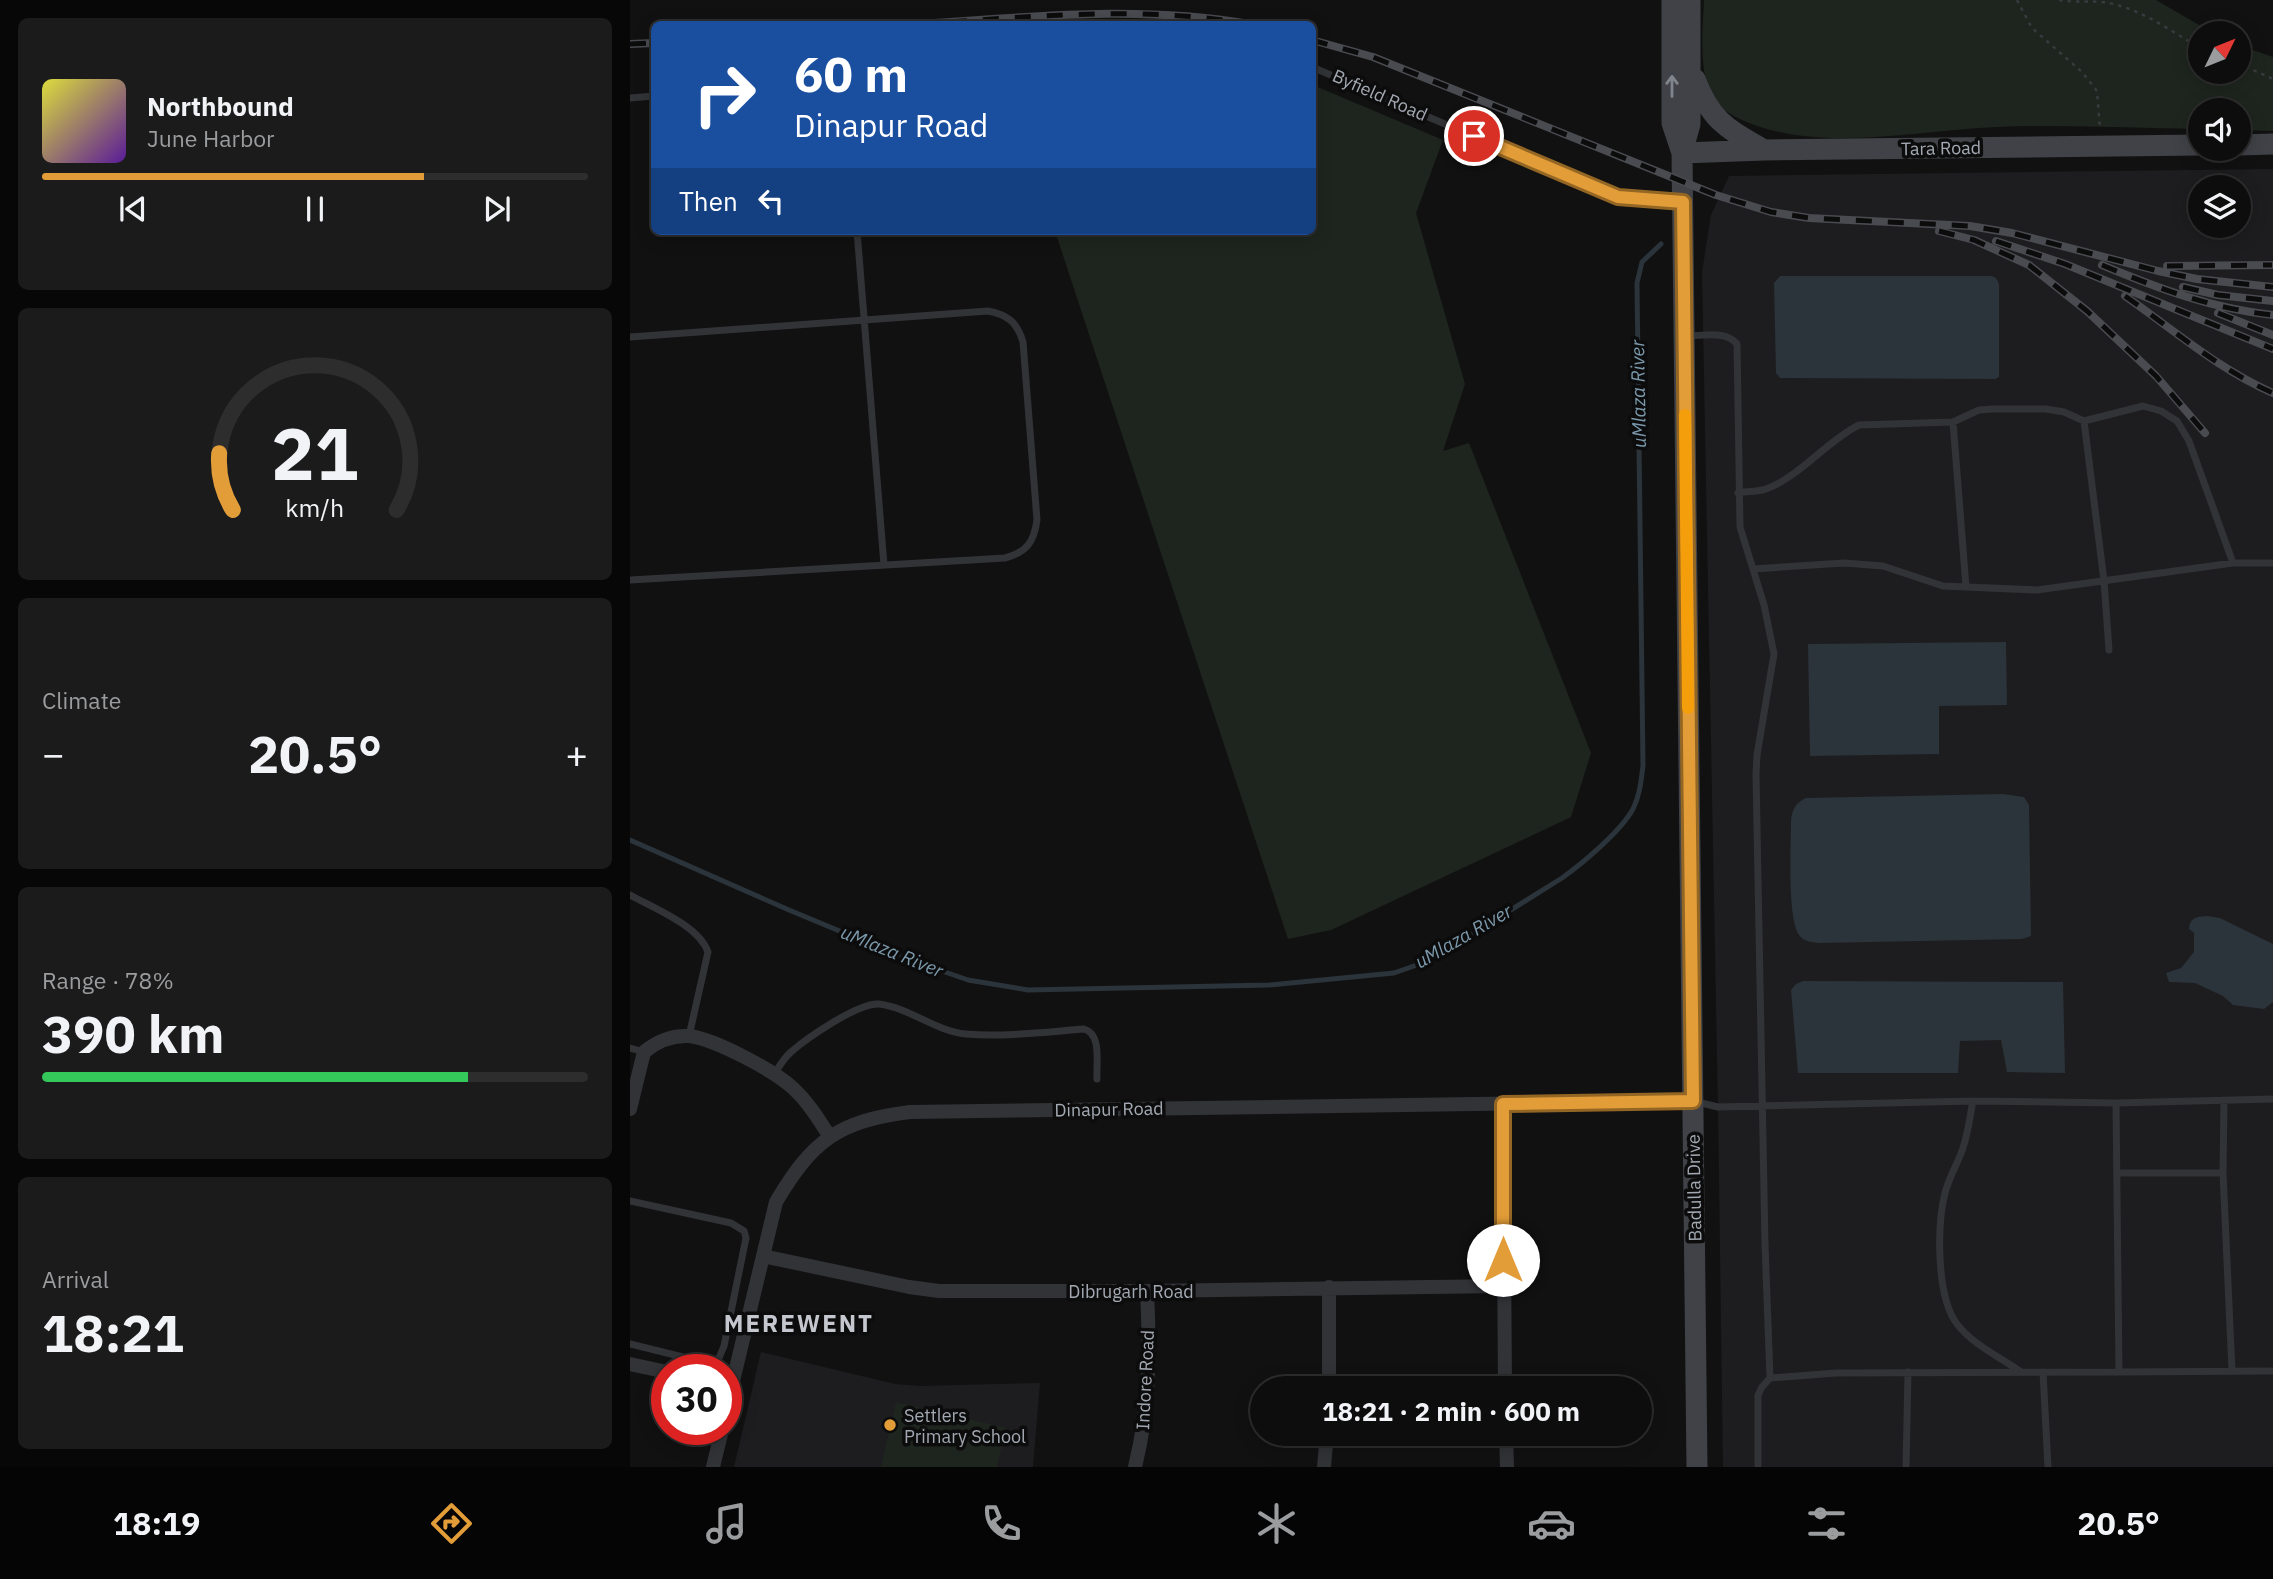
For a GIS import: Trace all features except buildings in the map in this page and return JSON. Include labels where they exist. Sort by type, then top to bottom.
[{"type":"street","points":[[1672,0],[1672,123],[1682,153]]},
{"type":"street","points":[[1682,153],[1690,124],[1690,0]]},
{"type":"street","points":[[1692,71],[1709,111],[1721,124],[1764,149]]},
{"type":"street","points":[[2251,145],[2273,144]]},
{"type":"street","name":"Tara Road","points":[[1682,153],[1764,149],[2188,145]]},
{"type":"street","name":"Badulla Drive","points":[[1682,153],[1697,1467]]},
{"type":"street","points":[[630,1109],[637,1050],[662,1040],[689,1036],[733,1051],[775,1073],[812,1109],[830,1137]]},
{"type":"street","name":"Dinapur Road","points":[[737,1354],[776,1202],[808,1154],[830,1137],[875,1116],[909,1112],[1693,1101]]},
{"type":"street","points":[[1503,1104],[1505,1376]]},
{"type":"street","name":"Dibrugarh Road","points":[[763,1256],[939,1291],[1503,1286]]},
{"type":"street","points":[[1329,1287],[1329,1376]]},
{"type":"street","name":"Indore Road","points":[[1135,1467],[1144,1433],[1149,1392],[1147,1291]]},
{"type":"street","points":[[630,1364],[651,1369]]},
{"type":"street","points":[[713,1467],[718,1445]]},
{"type":"street","points":[[1324,1467],[1326,1446]]},
{"type":"street","points":[[1506,1446],[1507,1467]]},
{"type":"lane","name":"Byfield Road","points":[[1316,69],[1601,191],[1618,197],[1683,202]]},
{"type":"lane","points":[[630,98],[651,96]]},
{"type":"lane","points":[[857,235],[884,565]]},
{"type":"lane","points":[[630,337],[988,311],[1001,314],[1011,319],[1019,329],[1023,342],[1037,520],[1035,536],[1029,547],[1019,554],[1004,558],[630,580]]},
{"type":"lane","points":[[1684,337],[1729,336],[1737,344],[1740,527],[1764,605],[1774,653],[1756,774],[1770,1378]]},
{"type":"lane","points":[[1738,493],[1766,489],[1807,463],[1846,431],[1859,425],[1953,422],[1979,410],[1993,409],[2046,409],[2064,412],[2084,421],[2143,405],[2161,411],[2177,421],[2189,441],[2233,563]]},
{"type":"lane","points":[[2084,421],[2104,581],[2109,650]]},
{"type":"lane","points":[[1953,422],[1966,587]]},
{"type":"lane","points":[[1753,569],[1844,563],[1906,572],[1943,586],[2037,590],[2233,563],[2273,563]]},
{"type":"lane","points":[[630,895],[694,931],[705,944],[708,952],[689,1036]]},
{"type":"lane","points":[[775,1073],[793,1050],[859,1008],[878,1004],[939,1028],[966,1034],[1084,1029],[1091,1031],[1096,1037],[1097,1079]]},
{"type":"lane","points":[[1693,1101],[1718,1107],[1764,1107],[1973,1101],[2116,1103],[2273,1099]]},
{"type":"lane","points":[[2224,1100],[2223,1173],[2232,1371]]},
{"type":"lane","points":[[1973,1101],[1963,1148],[1945,1194],[1941,1224],[1944,1290],[1948,1307],[1958,1324],[1975,1341],[2022,1373]]},
{"type":"lane","points":[[2116,1103],[2119,1372]]},
{"type":"lane","points":[[2117,1173],[2223,1173]]},
{"type":"lane","points":[[630,1201],[731,1223],[744,1231],[744,1251],[724,1346],[719,1358],[708,1362],[699,1361],[630,1344]]},
{"type":"lane","points":[[1758,1467],[1758,1395],[1770,1378],[1806,1374],[1908,1372],[2273,1371]]},
{"type":"lane","points":[[1906,1467],[1908,1372]]},
{"type":"lane","points":[[2043,1372],[2048,1467]]},
{"type":"path","points":[[2017,0],[2032,28],[2082,72],[2097,91],[2102,146]]},
{"type":"path","points":[[2059,0],[2091,4],[2107,2],[2126,8],[2188,40]]},
{"type":"path","points":[[2251,68],[2273,79]]},
{"type":"shaded area","points":[[1704,0],[2156,0],[2192,21],[2188,21],[2188,84],[2251,84],[2251,49],[2273,57],[2273,131],[2251,130],[2251,98],[2188,98],[2188,129],[2022,126],[1863,138],[1796,135],[1764,128],[1734,116],[1717,104],[1706,82],[1702,39]]},
{"type":"shaded area","points":[[1316,86],[1443,140],[1416,213],[1465,384],[1443,451],[1469,443],[1591,753],[1571,817],[1331,930],[1288,939],[1056,235],[1316,235]]},
{"type":"shaded area","points":[[2273,169],[2273,1467],[1723,1467],[1702,272],[1711,215],[1729,176]]},
{"type":"shaded area","points":[[1780,276],[1992,276],[1999,284],[1999,377],[1780,378],[1776,373],[1774,283]]},
{"type":"shaded area","points":[[2006,642],[2007,705],[1939,706],[1939,754],[1810,756],[1808,644]]},
{"type":"shaded area","points":[[2003,794],[2024,797],[2029,805],[2031,936],[2022,939],[1819,943],[1805,940],[1799,935],[1791,897],[1790,863],[1792,813],[1799,802],[1806,798]]},
{"type":"shaded area","points":[[2207,916],[2220,918],[2273,944],[2273,1002],[2264,1009],[2233,1005],[2223,996],[2195,983],[2169,982],[2166,973],[2181,968],[2194,952],[2194,933],[2189,929],[2192,920]]},
{"type":"shaded area","points":[[1803,981],[2063,982],[2065,1073],[2007,1072],[2001,1040],[1960,1041],[1958,1073],[1798,1073],[1791,990]]},
{"type":"shaded area","name":"Settlers Primary School","points":[[761,1352],[895,1384],[920,1386],[1040,1383],[1033,1467],[734,1467],[739,1445],[742,1445],[742,1433]]},
{"type":"shaded area","points":[[896,1402],[1006,1428],[997,1467],[881,1467]]},
{"type":"waterway","name":"uMlaza River","points":[[630,840],[902,957],[968,980],[1028,990],[1269,985],[1394,973],[1431,960],[1571,872],[1620,827],[1633,809],[1637,798],[1643,766],[1637,283],[1642,262],[1661,244]]},
{"type":"railway","points":[[966,21],[1084,14],[1167,15],[1228,21]]},
{"type":"railway","points":[[1316,41],[1373,57],[1716,195],[1771,212],[1809,218],[1970,226],[2012,233],[2197,279],[2273,287]]},
{"type":"railway","points":[[630,44],[651,43]]},
{"type":"railway","points":[[1939,231],[1974,240],[2029,265],[2087,311],[2156,376],[2205,433]]},
{"type":"railway","points":[[1996,241],[2065,264],[2273,349]]},
{"type":"railway","points":[[2102,265],[2186,296],[2229,308],[2273,315]]},
{"type":"railway","points":[[2167,266],[2272,265]]},
{"type":"railway","points":[[2183,287],[2218,295],[2273,301]]},
{"type":"railway","points":[[2125,296],[2215,361],[2273,393]]},
{"type":"railway","points":[[2218,313],[2273,335]]},
{"type":"slow traffic","points":[[1685,415],[1688,708]]},
{"type":"place","name":"Settlers Primary School","points":[[890,1425]]},
{"type":"district","name":"MEREWENT","points":[[799,1323]]},
{"type":"route","points":[[1474,136],[1618,197],[1683,202],[1693,1101],[1503,1104],[1503,1260]]}]
